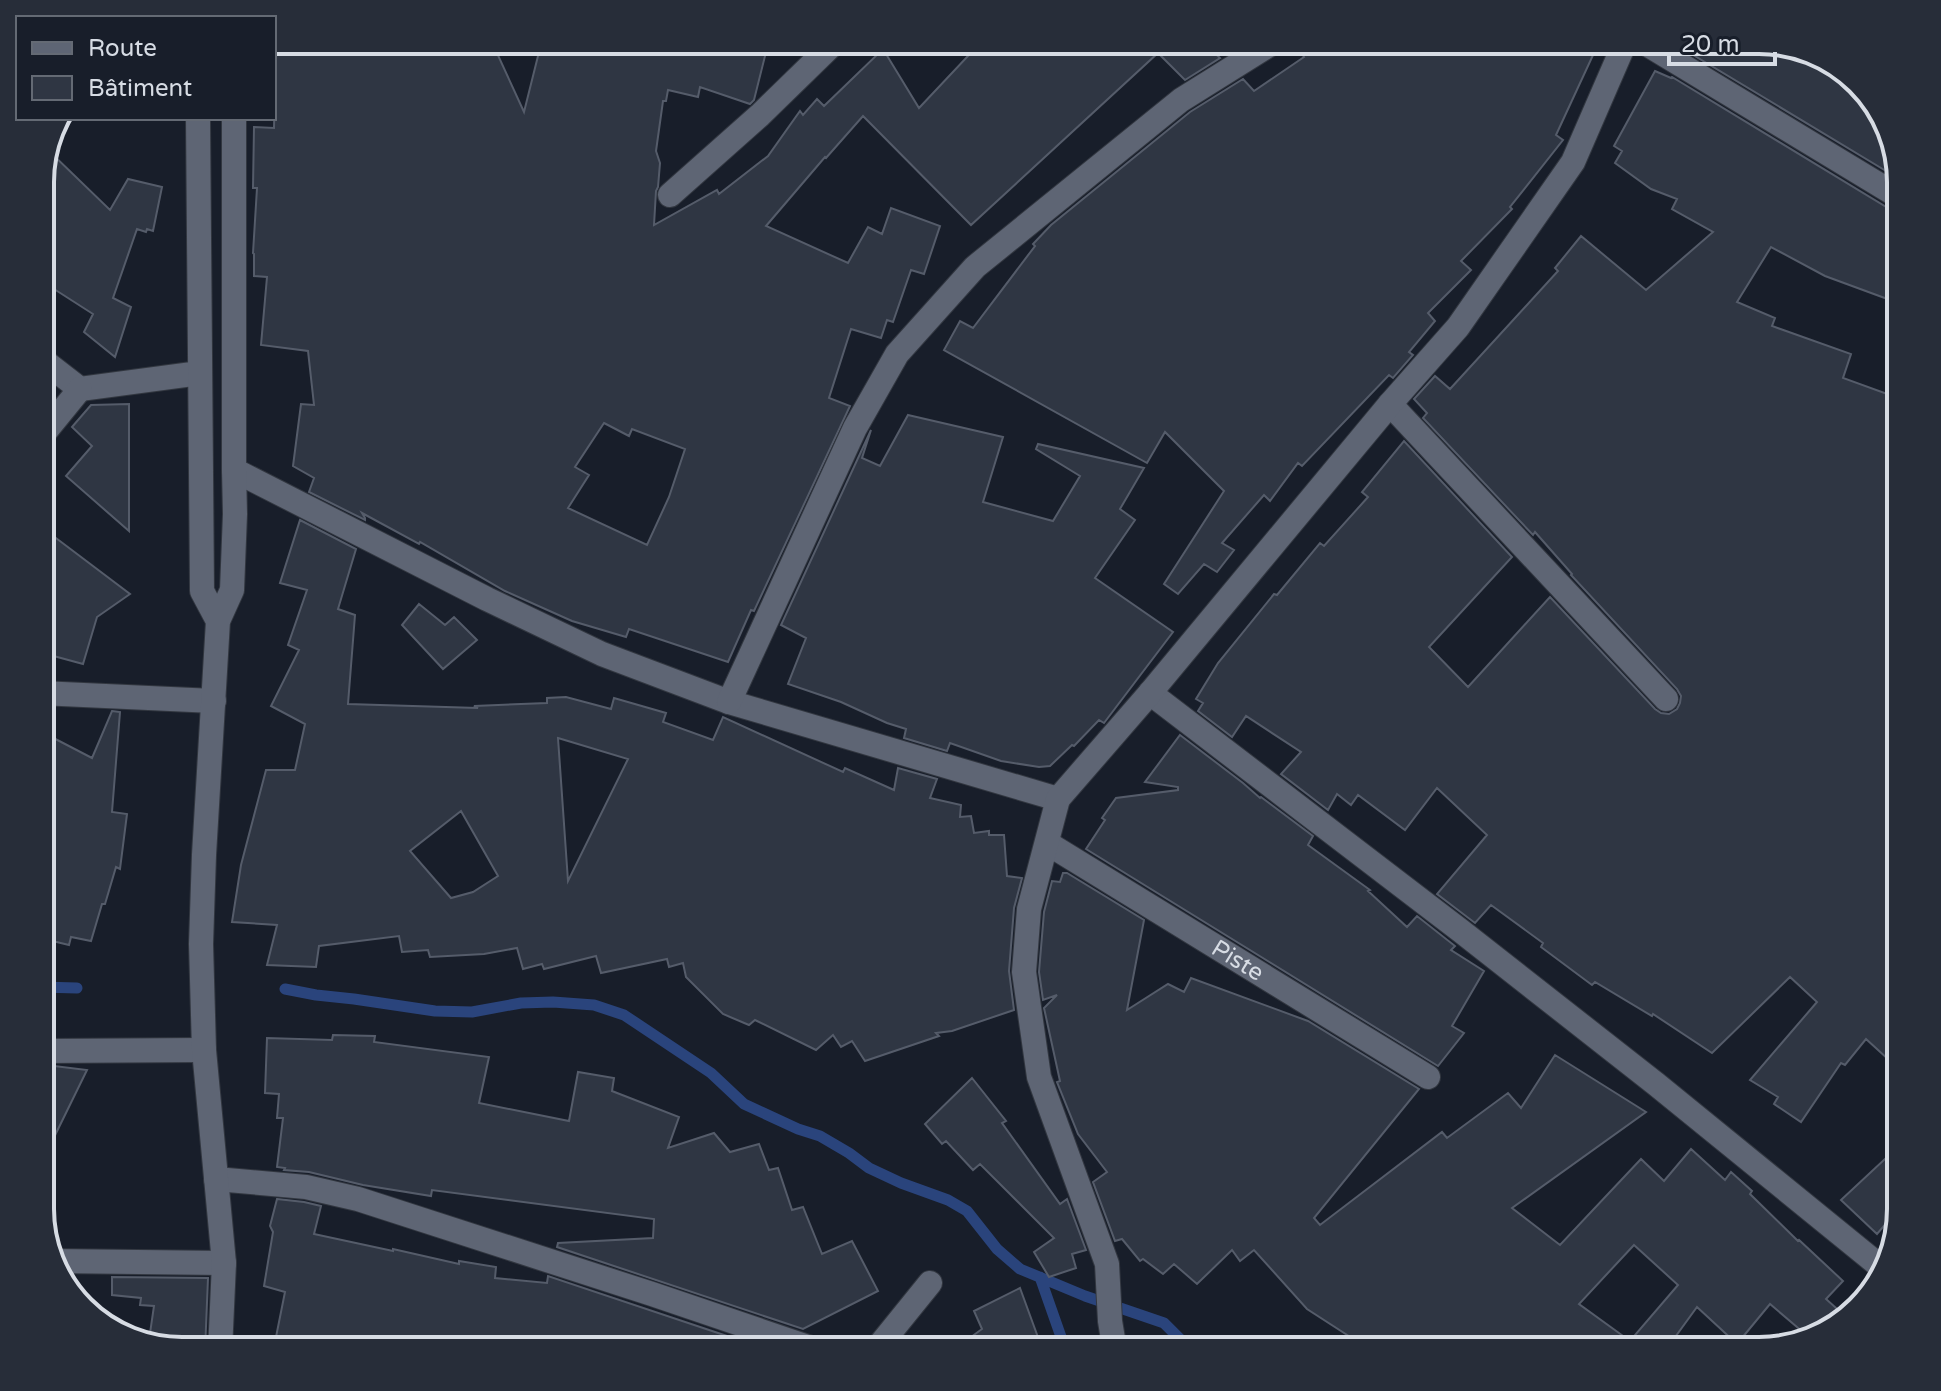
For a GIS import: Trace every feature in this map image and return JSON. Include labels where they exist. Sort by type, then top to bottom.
[{"type":"street","points":[[670,195],[823,54]]},
{"type":"street","points":[[729,702],[855,428],[897,354],[975,267],[1181,100],[1255,54]]},
{"type":"street","points":[[1113,1337],[1107,1264],[1039,1077],[1024,972],[1029,909],[1058,799],[1458,327],[1573,162],[1620,54]]},
{"type":"street","points":[[1663,54],[1887,190]]},
{"type":"street","points":[[198,120],[202,591],[218,621]]},
{"type":"street","points":[[221,1337],[224,1263],[204,1050],[201,929],[218,621],[232,590],[235,514],[234,120]]},
{"type":"street","points":[[54,369],[80,389]]},
{"type":"street","points":[[54,421],[80,389],[200,373]]},
{"type":"street","points":[[1390,404],[1666,699]]},
{"type":"street","points":[[234,470],[602,654],[729,702],[1058,799]]},
{"type":"street","points":[[1150,693],[1583,1026],[1875,1262]]},
{"type":"street","points":[[54,694],[214,701]]},
{"type":"street","name":"Piste","points":[[1047,843],[1428,1077]]},
{"type":"street","points":[[54,1051],[204,1050]]},
{"type":"street","points":[[216,1179],[306,1187],[358,1199],[779,1337]]},
{"type":"street","points":[[66,1261],[224,1263]]},
{"type":"street","points":[[886,1337],[930,1283]]},
{"type":"building","points":[[276,54],[497,54],[524,112],[538,54],[766,54],[754,100],[750,104],[700,87],[698,97],[668,90],[666,101],[663,101],[656,151],[660,163],[654,225],[717,190],[719,194],[768,156],[800,111],[803,115],[817,99],[824,106],[878,54],[886,54],[919,108],[970,54],[1157,54],[971,225],[863,116],[766,226],[848,263],[868,227],[882,234],[891,208],[940,226],[924,274],[911,270],[893,322],[887,320],[881,338],[851,329],[829,398],[850,406],[728,662],[629,629],[626,637],[572,621],[505,591],[362,513],[365,520],[309,492],[314,478],[293,466],[301,404],[314,405],[308,351],[261,345],[267,277],[254,276],[257,188],[253,188],[254,127],[274,128]],"holes":[[[604,423],[629,436],[632,429],[685,449],[669,497],[647,545],[568,508],[589,475],[575,467]]]},
{"type":"building","points":[[1159,54],[1216,54],[1220,58],[1185,80]]},
{"type":"building","points":[[1302,54],[1594,54],[1556,135],[1563,140],[1510,207],[1512,209],[1461,261],[1471,270],[1428,313],[1435,321],[1409,352],[1413,355],[1393,378],[1389,375],[1302,466],[1298,463],[1270,501],[1264,495],[1222,543],[1234,550],[1217,572],[1204,564],[1178,594],[1164,584],[1224,491],[1165,432],[1147,463],[944,350],[960,321],[973,328],[1035,246],[1033,244],[1051,225],[1190,112],[1243,79],[1254,91],[1304,57]]},
{"type":"building","points":[[1692,54],[1775,55],[1815,67],[1837,81],[1865,111],[1880,141],[1886,171]]},
{"type":"building","points":[[1655,71],[1672,77],[1887,207],[1887,299],[1825,276],[1771,247],[1737,302],[1775,318],[1772,326],[1851,354],[1843,378],[1887,394],[1887,1058],[1866,1039],[1845,1065],[1841,1063],[1801,1122],[1774,1104],[1778,1097],[1750,1080],[1817,1002],[1790,977],[1712,1053],[1653,1014],[1595,982],[1592,985],[1541,947],[1543,943],[1491,905],[1475,923],[1437,894],[1487,835],[1437,788],[1405,830],[1358,795],[1351,805],[1337,794],[1328,810],[1281,774],[1301,752],[1246,716],[1232,737],[1198,711],[1203,703],[1196,699],[1218,663],[1320,543],[1324,546],[1368,497],[1362,492],[1404,441],[1512,557],[1429,647],[1468,687],[1550,597],[1655,709],[1669,714],[1677,709],[1681,696],[1677,689],[1535,532],[1533,535],[1423,418],[1427,413],[1414,399],[1435,376],[1450,389],[1558,271],[1555,268],[1581,236],[1646,290],[1713,232],[1672,209],[1677,199],[1651,189],[1615,163],[1622,151],[1614,146]]},
{"type":"building","points":[[57,158],[110,210],[128,179],[162,187],[153,231],[137,229],[113,298],[131,307],[115,357],[84,332],[93,314],[54,289]]},
{"type":"building","points":[[129,404],[129,531],[66,476],[92,446],[72,427],[91,405]]},
{"type":"building","points":[[908,415],[1003,437],[983,502],[1053,521],[1080,476],[1036,449],[1038,444],[1144,468],[1120,509],[1135,520],[1095,578],[1173,632],[1104,723],[1099,720],[1050,766],[1001,761],[950,743],[947,751],[904,738],[906,729],[788,684],[806,638],[781,625],[871,430],[862,458],[880,466]]},
{"type":"building","points":[[300,520],[356,549],[338,609],[355,615],[348,704],[478,708],[474,706],[547,703],[547,698],[566,697],[611,709],[614,698],[666,713],[663,722],[713,740],[723,717],[843,772],[845,768],[894,790],[898,768],[937,779],[930,798],[961,805],[960,817],[971,816],[974,833],[989,831],[989,835],[1004,835],[1007,876],[1022,878],[1014,908],[1009,971],[1014,1010],[952,1031],[936,1033],[939,1036],[865,1061],[852,1041],[841,1047],[833,1035],[816,1050],[755,1020],[749,1025],[723,1014],[686,977],[683,963],[669,967],[667,959],[601,973],[596,956],[544,969],[542,964],[523,969],[517,948],[484,954],[430,957],[428,950],[402,952],[399,936],[319,946],[316,967],[267,965],[277,925],[232,922],[241,865],[266,770],[295,770],[305,724],[271,706],[299,650],[288,645],[307,590],[280,583]],"holes":[[[558,738],[628,759],[568,881]],[[461,811],[498,876],[473,892],[451,898],[410,851]]]},
{"type":"building","points":[[54,537],[130,594],[97,617],[83,664],[54,656]]},
{"type":"building","points":[[419,604],[445,625],[454,617],[477,640],[443,669],[402,625]]},
{"type":"building","points":[[112,711],[120,712],[112,812],[127,814],[120,869],[116,867],[91,941],[71,937],[69,945],[54,941],[54,738],[92,758]]},
{"type":"building","points":[[1180,735],[1313,836],[1308,845],[1370,890],[1407,927],[1417,916],[1455,946],[1451,950],[1484,971],[1452,1026],[1464,1033],[1438,1066],[1086,849],[1116,798],[1178,790],[1178,787],[1145,782]]},
{"type":"building","points":[[1063,873],[1067,873],[1144,920],[1127,1010],[1168,984],[1184,992],[1191,978],[1308,1021],[1419,1089],[1314,1218],[1320,1225],[1442,1132],[1447,1138],[1508,1093],[1521,1108],[1555,1055],[1646,1112],[1512,1208],[1560,1245],[1641,1159],[1664,1181],[1691,1149],[1725,1180],[1731,1172],[1798,1241],[1843,1281],[1826,1299],[1838,1309],[1800,1330],[1770,1304],[1743,1337],[1729,1337],[1697,1307],[1675,1337],[1633,1337],[1678,1285],[1634,1245],[1579,1304],[1624,1337],[1350,1337],[1307,1309],[1254,1250],[1240,1261],[1232,1250],[1197,1284],[1174,1264],[1163,1274],[1143,1259],[1140,1261],[1122,1239],[1115,1241],[1093,1182],[1107,1172],[1078,1134],[1057,1082],[1060,1081],[1044,1008],[1057,995],[1043,1000],[1039,972],[1044,912],[1052,881],[1060,882]]},
{"type":"building","points":[[333,1035],[375,1036],[374,1042],[489,1057],[479,1103],[569,1121],[578,1072],[614,1078],[612,1091],[679,1117],[668,1148],[714,1133],[730,1152],[759,1144],[769,1170],[778,1168],[792,1210],[803,1207],[822,1254],[852,1241],[878,1291],[803,1329],[557,1247],[558,1243],[653,1238],[654,1219],[432,1190],[431,1196],[277,1167],[283,1118],[277,1118],[279,1094],[265,1093],[267,1038],[332,1040]]},
{"type":"building","points":[[54,1066],[87,1070],[54,1137]]},
{"type":"building","points":[[972,1078],[1006,1121],[1002,1123],[1060,1204],[1067,1199],[1086,1250],[1072,1254],[1076,1268],[1049,1277],[1034,1252],[1054,1238],[980,1164],[973,1170],[946,1141],[942,1144],[925,1124]]},
{"type":"building","points":[[1887,1157],[1886,1223],[1877,1234],[1841,1200]]},
{"type":"building","points":[[277,1199],[321,1206],[314,1234],[459,1264],[459,1261],[496,1267],[495,1278],[547,1283],[548,1276],[730,1337],[276,1337],[285,1292],[264,1286],[273,1232],[270,1226]]},
{"type":"building","points":[[112,1277],[208,1278],[206,1337],[166,1336],[150,1332],[154,1306],[140,1305],[141,1298],[112,1295]]},
{"type":"building","points":[[1020,1288],[1038,1337],[971,1337],[982,1329],[974,1311]]},
{"type":"waterway","points":[[54,987],[77,988]]},
{"type":"waterway","points":[[285,989],[435,1011],[472,1012],[521,1003],[553,1002],[594,1005],[624,1015],[711,1073],[744,1104],[820,1136],[869,1168],[948,1200],[967,1211],[997,1249],[1020,1269],[1085,1296],[1164,1323],[1178,1337]]},
{"type":"waterway","points":[[1040,1277],[1061,1337]]}]
